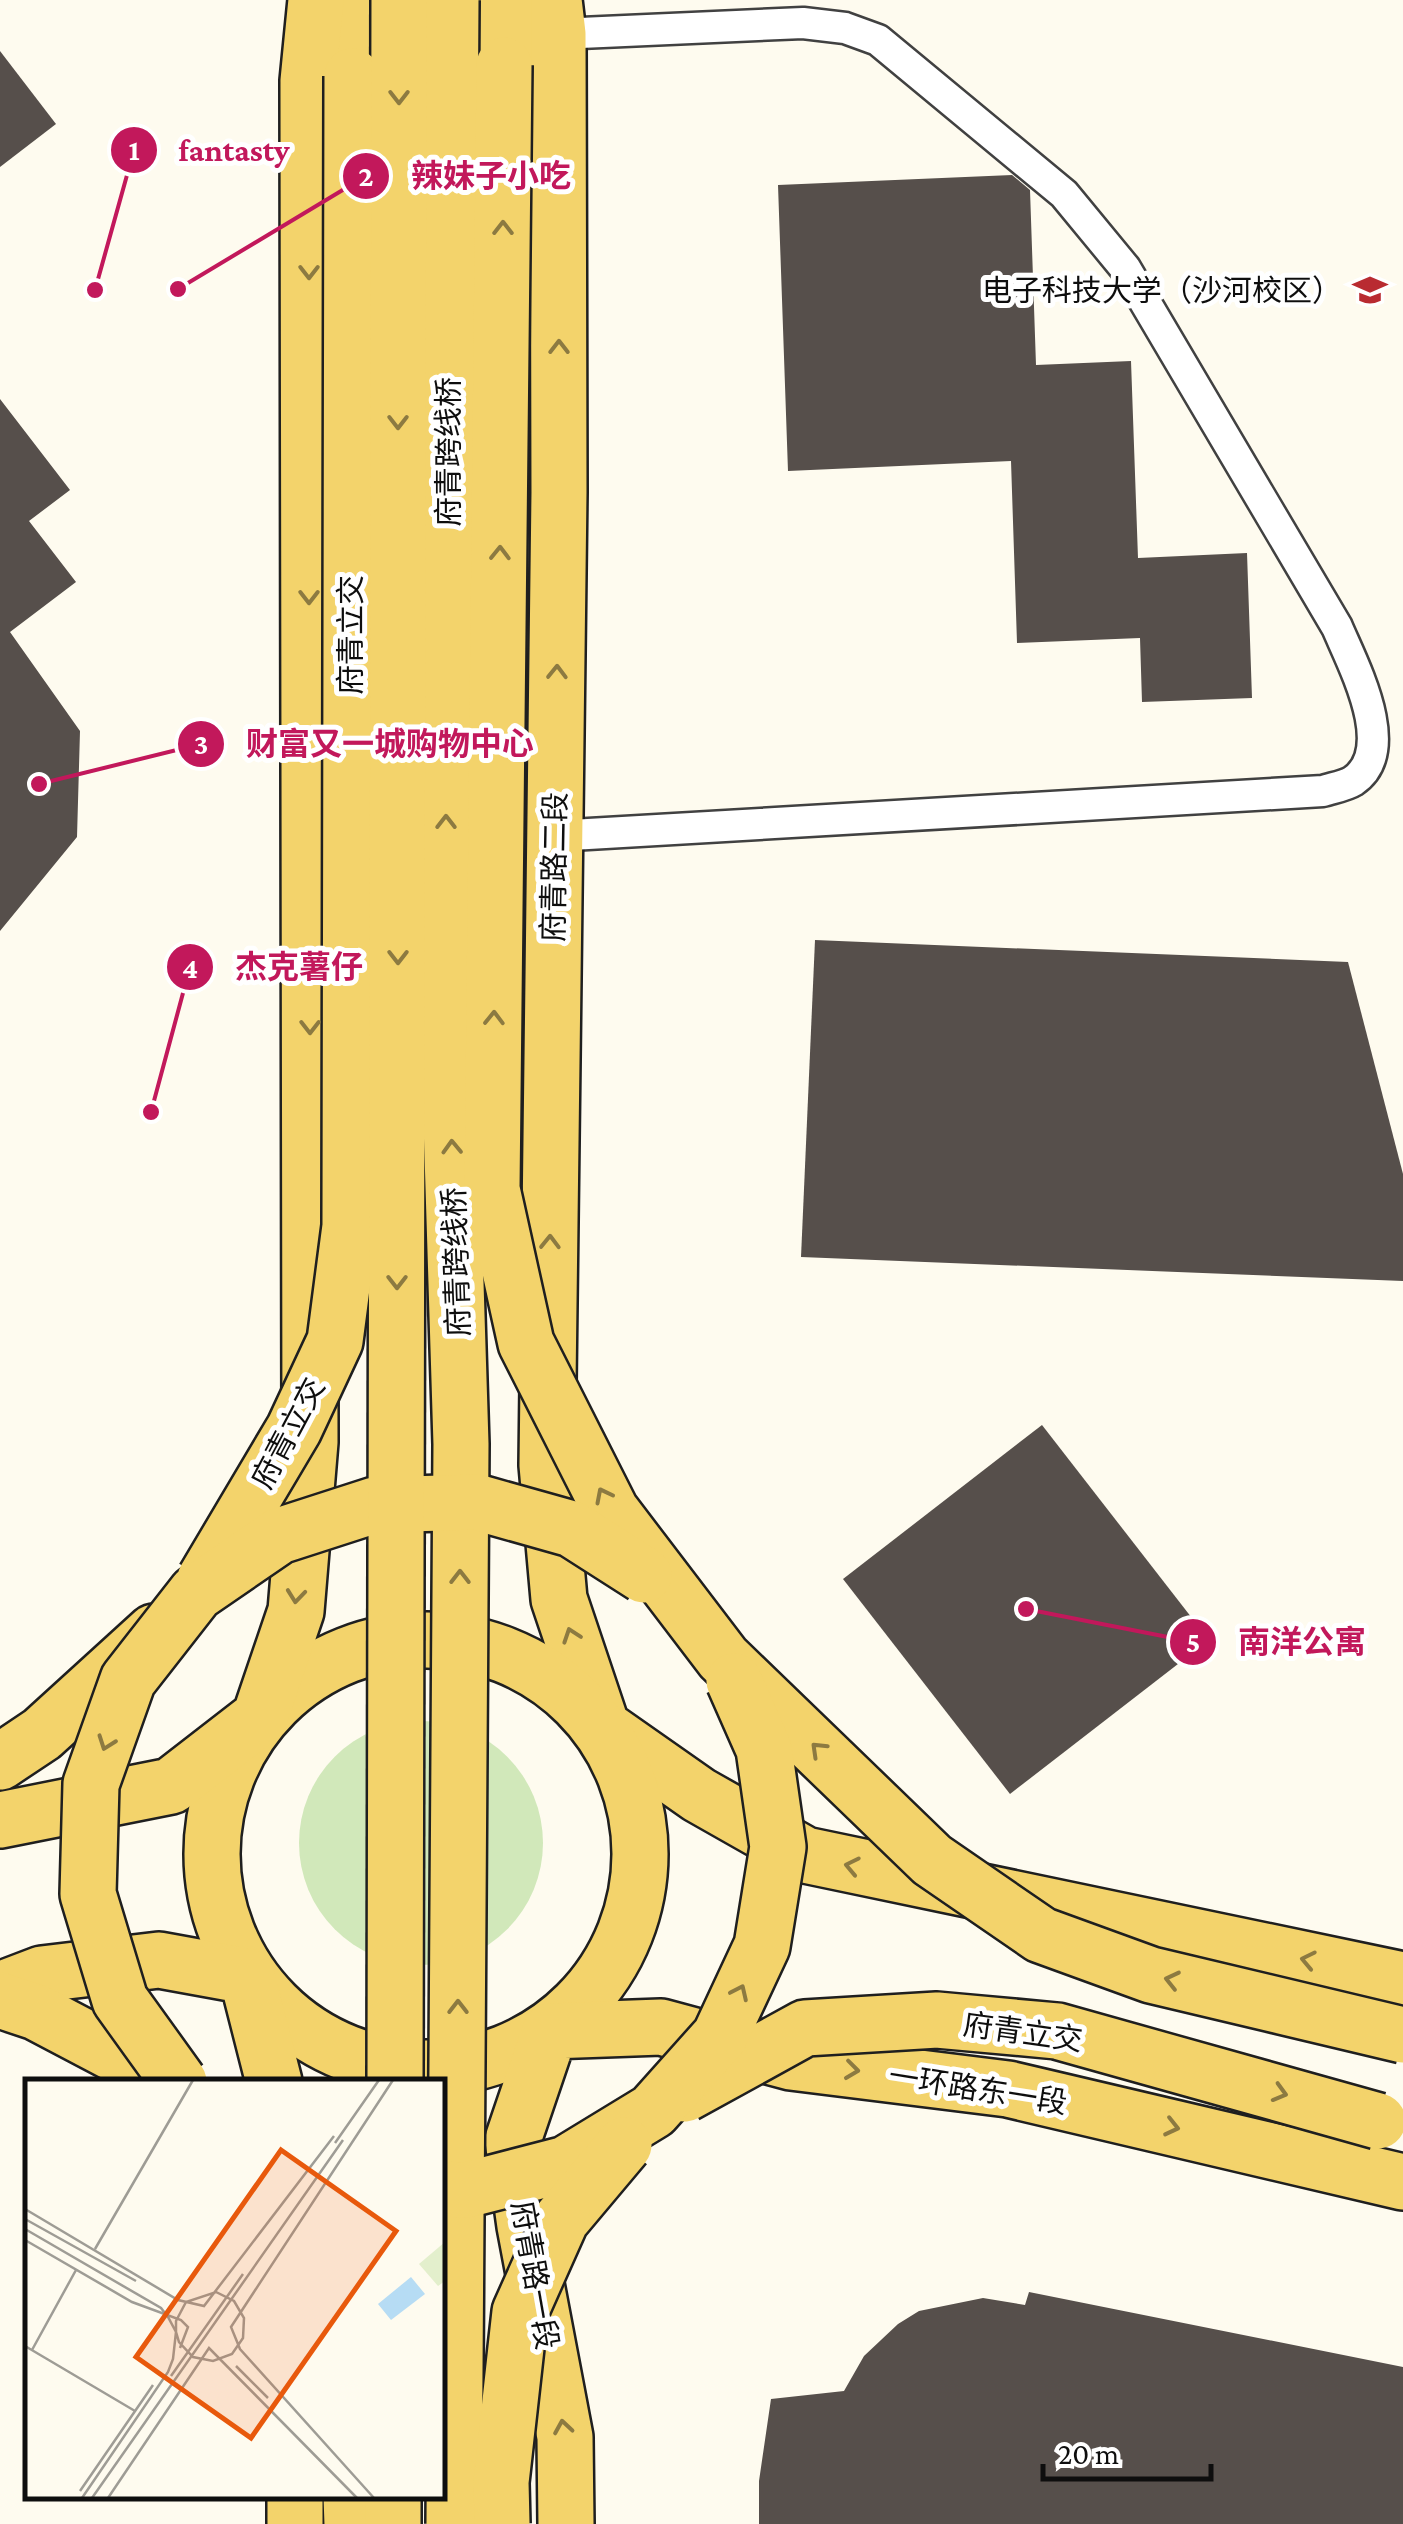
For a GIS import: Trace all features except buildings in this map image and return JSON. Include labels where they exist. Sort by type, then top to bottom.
[{"type":"main road","points":[[273,2079],[247,1976],[218,1913],[210,1844],[225,1776],[260,1717],[296,1611],[310,1442],[308,81],[316,0]]},
{"type":"main road","name":"府青立交","points":[[176,2079],[120,2000],[88,1894],[90,1784],[128,1680],[196,1593],[294,1430],[335,1340],[350,1226],[352,0]]},
{"type":"main road","name":"府青跨线桥","points":[[395,2079],[399,0]]},
{"type":"main road","name":"府青跨线桥","points":[[451,0],[446,929],[461,1444],[454,2524]]},
{"type":"main road","points":[[504,0],[492,1189],[526,1343],[611,1511],[723,1658],[932,1860],[1041,1935],[1151,1975],[1403,2035]]},
{"type":"main road","name":"府青路二段","points":[[556,17],[559,492],[547,1465],[559,1598],[602,1727]]},
{"type":"main road","name":"府青立交","points":[[0,1762],[42,1734],[196,1593],[279,1536],[375,1504],[476,1502],[572,1529],[658,1583],[723,1658],[764,1749],[778,1847],[762,1946],[720,2036],[561,2220],[520,2312],[502,2482],[502,2524]]},
{"type":"main road","points":[[0,1820],[171,1786],[310,1673],[369,1646],[434,1638],[498,1650],[556,1681],[602,1727],[699,1795],[805,1856],[1403,1980]]},
{"type":"main road","points":[[0,1990],[42,1974],[159,1960],[247,1976],[294,2025],[354,2058],[420,2070],[488,2060],[550,2031],[599,1983],[632,1923],[642,1856],[635,1805],[632,1788],[602,1727]]},
{"type":"main road","points":[[0,2000],[36,2012],[163,2079]]},
{"type":"main road","name":"府青立交","points":[[445,2189],[466,2190],[566,2164],[653,2111],[806,2028],[937,2020],[1057,2031],[1390,2124]]},
{"type":"main road","name":"一环路东一段","points":[[550,2031],[661,2027],[791,2062],[1008,2089],[1403,2182]]},
{"type":"main road","name":"府青路一段","points":[[550,2031],[512,2140],[524,2226],[566,2437],[566,2524]]},
{"type":"main road","points":[[351,2499],[352,2524]]},
{"type":"main road","points":[[393,2524],[394,2499]]},
{"type":"lane","points":[[554,836],[1323,791],[1354,781],[1370,761],[1374,732],[1362,685],[1337,627],[1125,268],[1064,194],[878,40],[845,28],[803,23],[556,17]]},
{"type":"green space","points":[[421,1721],[468,1730],[507,1757],[534,1796],[543,1843],[534,1890],[507,1929],[468,1956],[421,1965],[374,1956],[335,1929],[308,1890],[299,1843],[308,1796],[335,1757],[374,1730]]},
{"type":"place","name":"辣妹子小吃","points":[[178,289]]},
{"type":"place","name":"fantasty","points":[[95,290]]},
{"type":"place","name":"电子科技大学（沙河校区）","points":[[1370,290]]},
{"type":"place","name":"财富又一城购物中心","points":[[39,784]]},
{"type":"place","name":"杰克薯仔","points":[[151,1112]]},
{"type":"place","name":"南洋公寓","points":[[1026,1609]]}]
